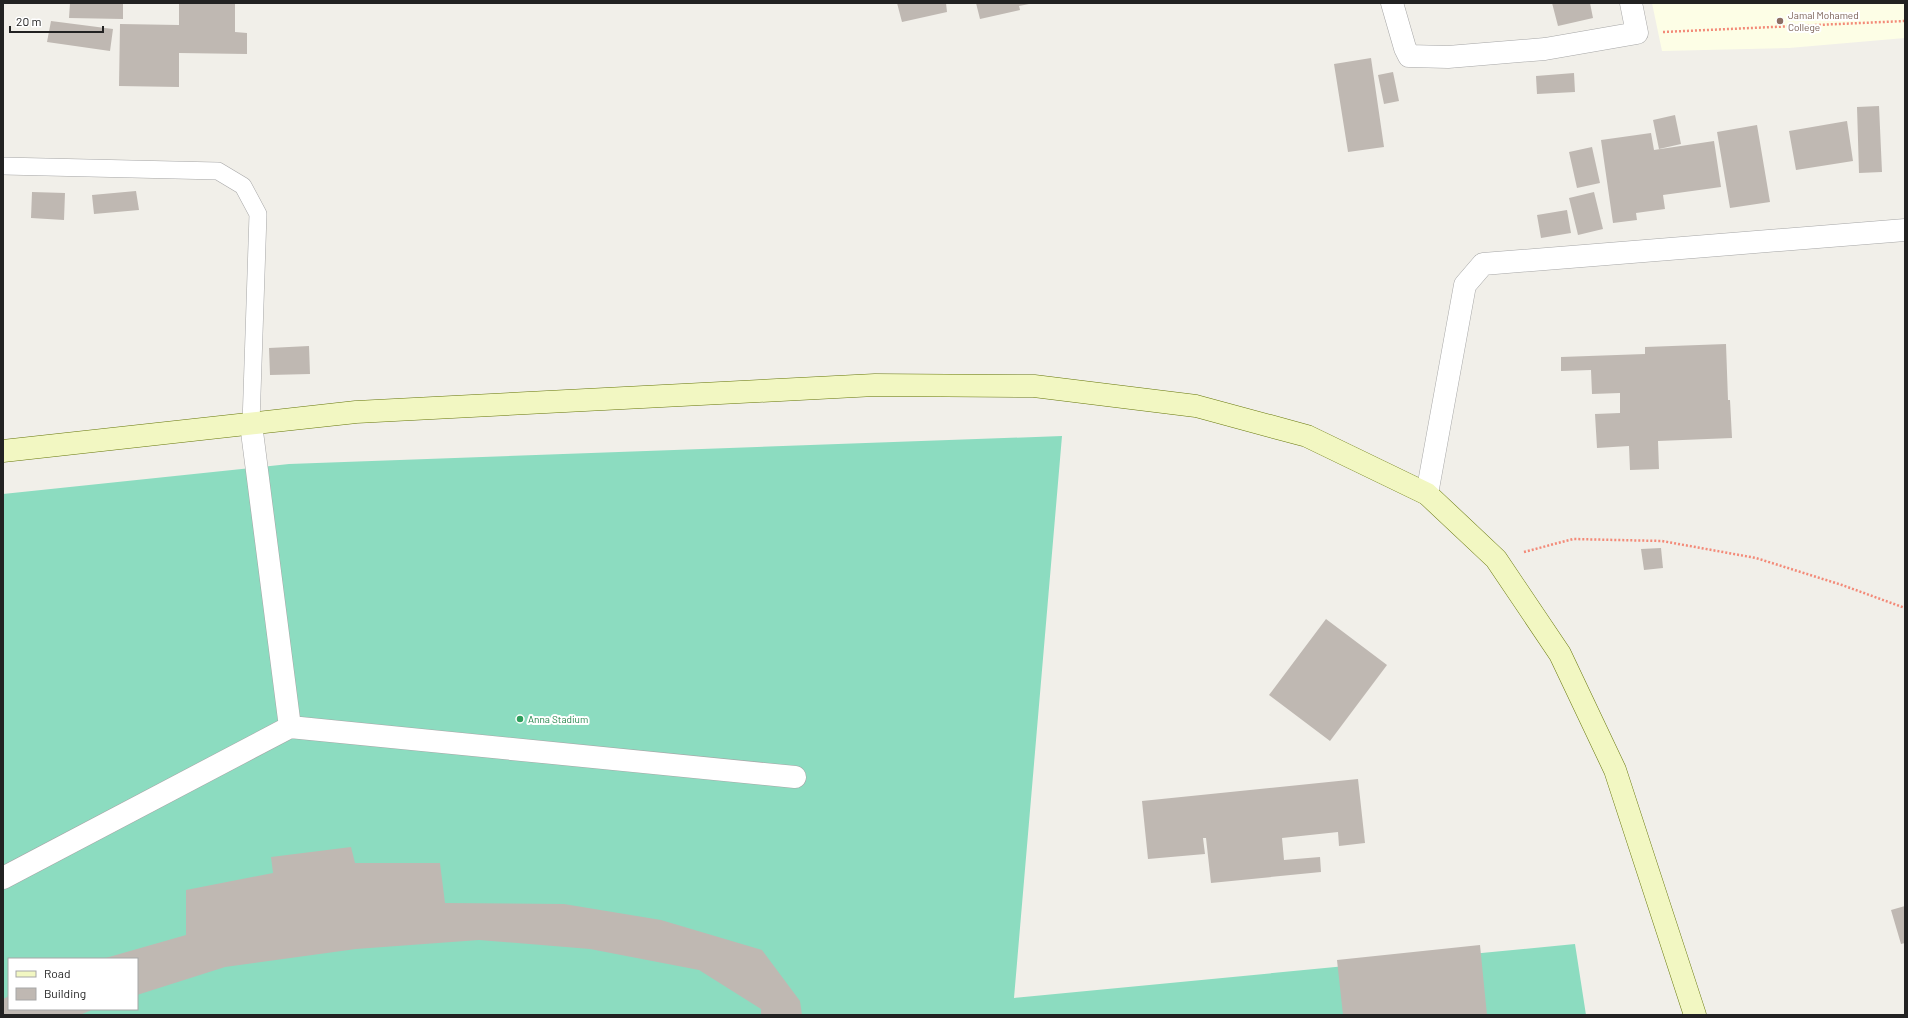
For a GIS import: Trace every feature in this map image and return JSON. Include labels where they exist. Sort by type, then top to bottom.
[{"type":"main road","points":[[3,452],[356,412],[875,385],[1034,386],[1196,406],[1307,436],[1427,494],[1496,559],[1560,654],[1615,770],[1695,1015]]},
{"type":"street","points":[[1392,3],[1405,48],[1409,56],[1448,57],[1545,49],[1637,33],[1631,3]]},
{"type":"street","points":[[1427,494],[1465,285],[1483,264],[1905,230]]},
{"type":"street","points":[[251,424],[290,727]]},
{"type":"street","points":[[3,878],[290,727],[795,777]]},
{"type":"lane","points":[[3,166],[218,171],[243,186],[258,214],[251,424]]},
{"type":"path","points":[[1637,33],[1905,21]]},
{"type":"path","points":[[1496,559],[1573,539],[1662,541],[1756,558],[1842,585],[1905,608]]},
{"type":"shaded area","name":"Jamal Mohamed College","points":[[1652,3],[1905,3],[1905,38],[1789,48],[1662,51]]},
{"type":"green space","name":"Anna Stadium","points":[[1062,436],[1014,998],[1575,944],[1586,1015],[3,1015],[3,494],[289,464]]},
{"type":"building","points":[[70,3],[123,3],[123,19],[69,18]]},
{"type":"building","points":[[179,3],[235,3],[235,32],[247,33],[247,54],[179,53],[179,87],[119,86],[120,24],[179,25]]},
{"type":"building","points":[[897,3],[946,3],[947,12],[902,22]]},
{"type":"building","points":[[976,3],[1029,4],[1019,6],[1020,10],[980,19]]},
{"type":"building","points":[[1552,3],[1590,3],[1593,18],[1558,26]]},
{"type":"building","points":[[51,21],[113,29],[110,51],[47,42]]},
{"type":"building","points":[[1371,58],[1384,147],[1348,152],[1334,64]]},
{"type":"building","points":[[1393,72],[1399,101],[1384,104],[1378,75]]},
{"type":"building","points":[[1574,73],[1575,92],[1537,94],[1536,76]]},
{"type":"building","points":[[1879,106],[1882,172],[1859,173],[1857,107]]},
{"type":"building","points":[[1675,115],[1681,144],[1659,149],[1653,120]]},
{"type":"building","points":[[1847,121],[1853,161],[1796,170],[1789,131]]},
{"type":"building","points":[[1757,125],[1770,202],[1730,208],[1717,132]]},
{"type":"building","points":[[1651,133],[1654,150],[1714,141],[1721,187],[1663,195],[1665,209],[1636,213],[1637,220],[1613,223],[1601,140]]},
{"type":"building","points":[[1592,147],[1600,183],[1577,188],[1569,152]]},
{"type":"building","points":[[136,191],[139,210],[94,214],[92,195]]},
{"type":"building","points":[[32,192],[65,193],[64,220],[31,218]]},
{"type":"building","points":[[1594,192],[1603,229],[1578,235],[1569,198]]},
{"type":"building","points":[[1567,210],[1571,233],[1541,238],[1537,215]]},
{"type":"building","points":[[1726,344],[1728,400],[1730,400],[1732,438],[1658,441],[1659,469],[1630,470],[1629,446],[1597,448],[1595,414],[1620,413],[1620,393],[1592,394],[1591,370],[1561,371],[1561,357],[1645,354],[1645,347]]},
{"type":"building","points":[[309,346],[310,374],[270,375],[269,348]]},
{"type":"building","points":[[1661,548],[1663,568],[1644,570],[1641,549]]},
{"type":"building","points":[[1326,619],[1387,665],[1330,741],[1269,695]]},
{"type":"building","points":[[1358,779],[1365,843],[1339,846],[1338,832],[1282,838],[1284,860],[1320,857],[1321,872],[1211,883],[1206,838],[1203,838],[1205,854],[1148,859],[1142,801]]},
{"type":"building","points":[[351,847],[355,863],[440,863],[445,903],[564,904],[661,920],[762,950],[800,1001],[802,1015],[761,1015],[761,1009],[699,970],[590,949],[479,940],[356,949],[225,967],[138,995],[138,958],[106,958],[186,935],[186,890],[273,873],[271,857]]},
{"type":"building","points":[[1905,906],[1905,943],[1901,944],[1891,910]]},
{"type":"building","points":[[1480,945],[1487,1015],[1343,1015],[1337,960]]},
{"type":"building","points":[[8,996],[8,1010],[92,1010],[80,1015],[3,1015],[3,999]]},
{"type":"place","name":"Jamal Mohamed College","points":[[1780,21]]},
{"type":"place","name":"Anna Stadium","points":[[520,719]]}]
